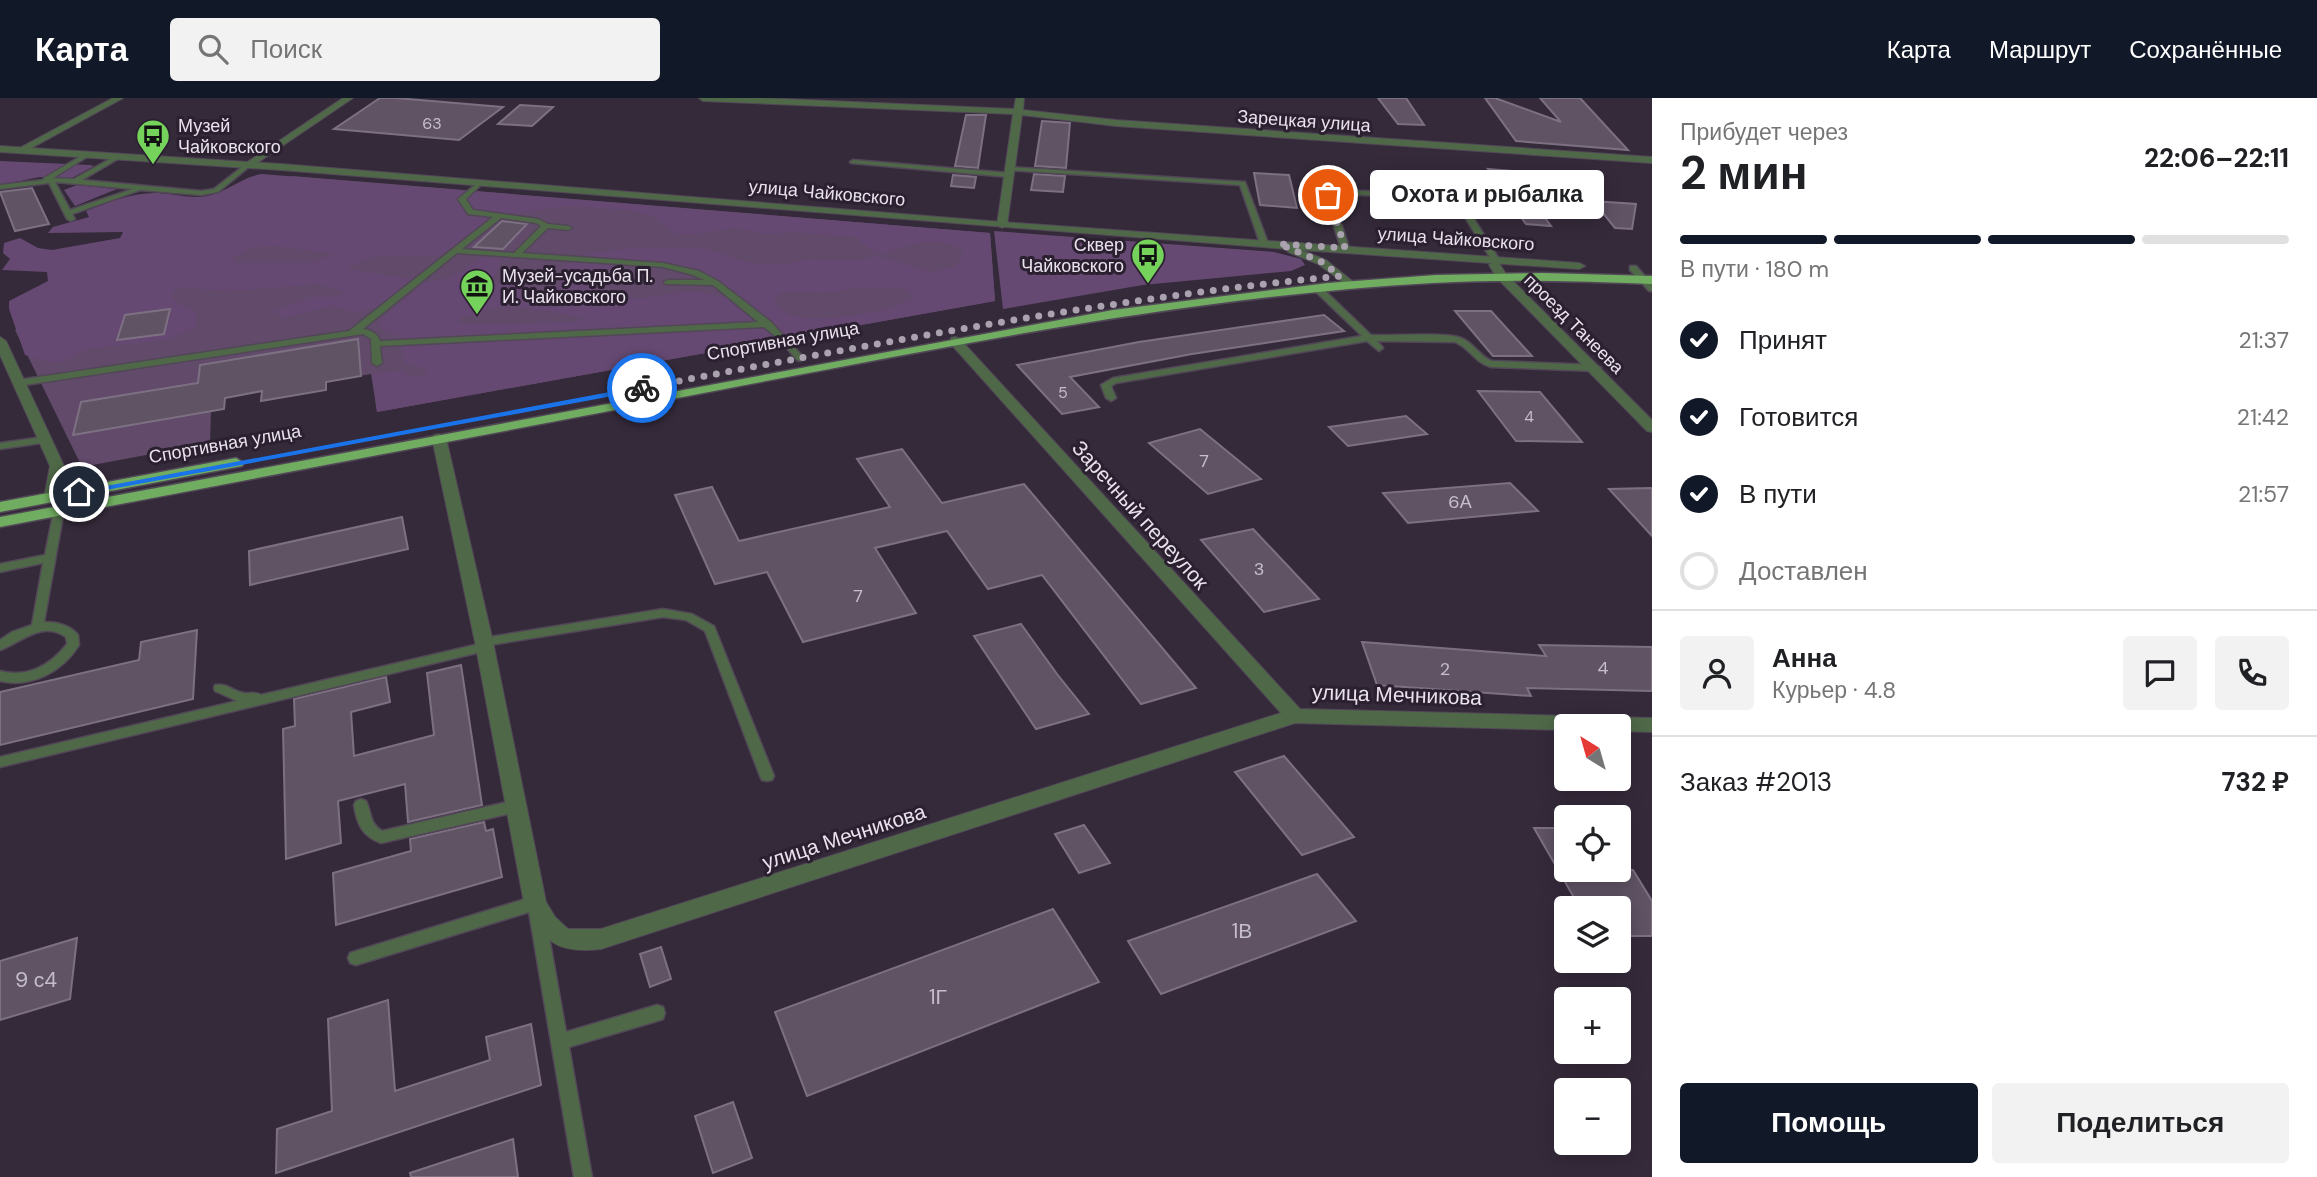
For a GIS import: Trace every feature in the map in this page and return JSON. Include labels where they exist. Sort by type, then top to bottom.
[{"type":"highway","name":"Спортивная улица","points":[[0,522],[56,504],[800,358],[1162,296],[1497,267],[1579,265]]},
{"type":"highway","name":"улица Чайковского","points":[[1579,265],[1633,268],[1650,279]]},
{"type":"highway","name":"Спортивная улица","points":[[1497,267],[1550,276]]},
{"type":"highway","name":"улица Чайковского","points":[[1550,276],[1650,279]]},
{"type":"highway","name":"Спортивная улица","points":[[0,507],[56,504],[439,438],[955,341],[1158,307],[1317,288],[1346,281]]},
{"type":"street","points":[[21,150],[119,98]]},
{"type":"street","points":[[248,165],[349,98]]},
{"type":"street","name":"Зарецкая улица","points":[[703,98],[1018,112],[1116,123],[1652,160]]},
{"type":"street","points":[[1002,225],[1020,98]]},
{"type":"street","name":"улица Чайковского","points":[[0,149],[248,165],[1002,225],[1345,248],[1497,267]]},
{"type":"street","points":[[1279,244],[1322,262],[1346,281]]},
{"type":"street","name":"проезд Танеева","points":[[1497,267],[1652,428]]},
{"type":"street","name":"Заречный переулок","points":[[955,341],[1294,716]]},
{"type":"street","points":[[1,344],[58,468],[56,504]]},
{"type":"street","name":"улица Мечникова","points":[[439,438],[484,644],[535,903],[545,924],[559,937],[579,942],[601,939],[1294,716],[1652,725]]},
{"type":"lane","points":[[46,179],[88,154]]},
{"type":"lane","points":[[74,182],[119,156]]},
{"type":"lane","points":[[853,162],[1243,183],[1264,243]]},
{"type":"lane","points":[[0,187],[46,179],[208,192],[224,186],[248,165]]},
{"type":"lane","points":[[46,179],[51,181],[69,216],[141,188]]},
{"type":"lane","points":[[480,183],[462,200],[471,212],[568,228]]},
{"type":"lane","points":[[1345,248],[1328,195],[1342,192],[1423,196]]},
{"type":"lane","points":[[1497,267],[1462,206],[1465,201],[1553,207]]},
{"type":"lane","points":[[352,333],[499,216]]},
{"type":"lane","points":[[516,255],[546,226]]},
{"type":"lane","points":[[457,251],[663,265],[696,273],[715,283],[768,324],[791,345],[800,358]]},
{"type":"lane","points":[[668,282],[715,283]]},
{"type":"lane","points":[[1317,288],[1379,348]]},
{"type":"lane","points":[[376,344],[768,324]]},
{"type":"lane","points":[[18,383],[352,333],[372,334],[376,344],[377,363]]},
{"type":"lane","points":[[1111,398],[1106,385],[1113,381],[1368,338],[1456,339],[1469,345],[1483,361],[1491,364],[1596,368]]},
{"type":"lane","points":[[0,446],[44,440]]},
{"type":"lane","points":[[37,628],[50,558],[56,504]]},
{"type":"lane","points":[[0,568],[50,558]]},
{"type":"lane","points":[[0,762],[484,644],[663,614],[684,615],[700,621],[710,629],[767,776]]},
{"type":"lane","points":[[0,646],[37,628],[53,626],[65,629],[72,635],[72,645],[66,655],[38,673],[20,678],[0,676]]},
{"type":"lane","points":[[220,688],[242,698],[273,697]]},
{"type":"lane","points":[[361,806],[365,826],[371,833],[382,837],[516,806]]},
{"type":"lane","points":[[356,958],[535,903],[583,1177]]},
{"type":"lane","points":[[559,1042],[657,1013]]},
{"type":"shaded area","points":[[0,161],[94,166],[70,179],[40,177],[0,185]]},
{"type":"shaded area","points":[[262,174],[990,233],[995,301],[377,412],[372,374],[408,370],[404,374],[417,377],[426,374],[427,369],[405,363],[398,335],[378,327],[380,320],[426,282],[450,278],[483,257],[499,259],[501,263],[491,281],[542,292],[559,287],[564,266],[591,253],[635,248],[707,249],[750,263],[786,264],[808,259],[861,261],[874,256],[934,272],[956,266],[964,252],[945,243],[924,242],[884,254],[868,248],[857,237],[793,232],[767,234],[736,228],[687,235],[675,233],[654,217],[628,210],[566,206],[492,217],[438,257],[376,255],[346,269],[413,279],[383,304],[358,313],[330,306],[284,318],[274,311],[311,297],[334,297],[344,293],[320,284],[229,291],[177,287],[171,294],[176,303],[197,312],[195,327],[169,339],[88,349],[62,362],[49,362],[25,355],[9,309],[9,301],[48,281],[47,272],[2,270],[10,259],[3,253],[4,243],[20,238],[38,248],[52,250],[120,238],[123,232],[48,233],[53,227],[89,217],[86,211],[121,198],[149,193],[207,196]],"holes":[[[276,246],[334,254],[312,263],[236,263],[232,258],[254,247]],[[676,265],[699,270],[738,293],[719,295],[689,292],[627,299],[604,293],[594,286],[598,276],[606,270],[617,266]],[[862,287],[905,289],[915,297],[875,312],[823,319],[789,315],[777,307],[774,298],[783,291],[826,293]],[[499,307],[523,307],[585,318],[577,322],[464,325],[457,321],[462,317]]]},
{"type":"shaded area","name":"Музей-усадьба П. И. Чайковского","points":[[292,176],[990,233],[995,301],[377,412],[371,374],[326,382],[326,390],[261,401],[261,392],[225,398],[211,411],[210,443],[82,467],[15,330]]},
{"type":"shaded area","points":[[77,185],[117,189],[75,206],[64,190]]},
{"type":"shaded area","points":[[994,231],[1274,252],[1301,259],[1305,265],[1291,271],[1143,285],[1003,309]]},
{"type":"building","points":[[380,98],[503,107],[459,140],[334,129]]},
{"type":"building","points":[[1378,98],[1406,98],[1424,125],[1398,124]]},
{"type":"building","points":[[1485,98],[1495,98],[1561,122],[1540,98],[1580,98],[1628,150],[1516,141]]},
{"type":"building","points":[[520,105],[553,107],[532,126],[498,124]]},
{"type":"building","points":[[966,115],[986,115],[978,168],[955,166]]},
{"type":"building","points":[[1042,121],[1070,123],[1066,168],[1035,166]]},
{"type":"building","points":[[1488,169],[1512,171],[1533,201],[1509,199]]},
{"type":"building","points":[[1254,173],[1289,175],[1297,208],[1260,205]]},
{"type":"building","points":[[1034,174],[1065,176],[1063,192],[1031,190]]},
{"type":"building","points":[[953,175],[976,177],[974,188],[951,186]]},
{"type":"building","points":[[32,188],[49,224],[15,231],[0,192]]},
{"type":"building","points":[[1593,201],[1636,204],[1632,229],[1615,228]]},
{"type":"building","points":[[1515,209],[1540,211],[1551,226],[1526,224]]},
{"type":"building","points":[[502,221],[527,224],[503,249],[474,247]]},
{"type":"building","points":[[170,309],[164,334],[117,340],[125,315]]},
{"type":"building","points":[[1455,311],[1491,311],[1532,356],[1493,356]]},
{"type":"building","points":[[1324,315],[1344,331],[1192,354],[1070,377],[1099,407],[1062,414],[1017,365],[1139,342]]},
{"type":"building","points":[[358,339],[361,376],[326,382],[326,390],[261,401],[262,391],[225,398],[224,409],[73,435],[81,402],[198,383],[200,365]]},
{"type":"building","points":[[1478,391],[1540,392],[1582,442],[1516,441]]},
{"type":"building","points":[[1406,416],[1427,434],[1348,446],[1329,427]]},
{"type":"building","points":[[1200,429],[1261,479],[1208,494],[1149,443]]},
{"type":"building","points":[[902,449],[942,503],[1024,484],[1196,688],[1141,704],[1042,575],[988,589],[947,531],[875,548],[916,613],[803,642],[767,572],[715,584],[675,495],[712,487],[739,541],[890,507],[857,459]]},
{"type":"building","points":[[1510,483],[1538,511],[1408,523],[1383,493]]},
{"type":"building","points":[[1652,488],[1652,536],[1609,489]]},
{"type":"building","points":[[402,517],[408,549],[250,585],[249,551]]},
{"type":"building","points":[[1253,529],[1319,599],[1264,612],[1201,540]]},
{"type":"building","points":[[1021,624],[1089,714],[1036,729],[974,636]]},
{"type":"building","points":[[197,630],[193,699],[0,745],[0,692],[139,660],[141,642]]},
{"type":"building","points":[[1362,642],[1546,656],[1539,645],[1652,647],[1652,691],[1527,688],[1531,696],[1377,685]]},
{"type":"building","points":[[461,665],[482,805],[408,822],[405,784],[338,801],[341,843],[286,859],[283,729],[295,726],[294,699],[386,677],[390,702],[351,712],[354,756],[434,735],[427,673]]},
{"type":"building","points":[[1284,756],[1354,837],[1302,855],[1235,772]]},
{"type":"building","points":[[484,822],[486,831],[493,829],[502,877],[336,925],[333,873],[411,851],[410,839]]},
{"type":"building","points":[[1084,825],[1110,863],[1079,873],[1055,834]]},
{"type":"building","points":[[1534,828],[1554,828],[1554,863]]},
{"type":"building","points":[[1633,870],[1652,901],[1652,936],[1631,936],[1631,896],[1573,896],[1565,882],[1631,882]]},
{"type":"building","points":[[1317,874],[1356,921],[1161,994],[1128,941]]},
{"type":"building","points":[[1053,909],[1099,982],[807,1096],[775,1012]]},
{"type":"building","points":[[77,938],[70,999],[0,1020],[0,961]]},
{"type":"building","points":[[661,947],[671,979],[650,987],[640,954]]},
{"type":"building","points":[[388,1000],[395,1091],[490,1060],[486,1037],[531,1024],[541,1085],[276,1173],[277,1129],[332,1111],[328,1019]]},
{"type":"building","points":[[733,1102],[752,1158],[713,1173],[695,1116]]},
{"type":"building","points":[[513,1139],[518,1177],[411,1177],[410,1173]]},
{"type":"way so far","points":[[642,388],[1072,310],[1162,296],[1340,276],[1322,262],[1279,244],[1345,248],[1328,195]]},
{"type":"place","name":"Музей Чайковского","points":[[153,166]]},
{"type":"place","name":"Охота и рыбалка","points":[[1328,195]]},
{"type":"place","name":"Сквер Чайковского","points":[[1148,285]]},
{"type":"place","name":"Музей-усадьба П. И. Чайковского","points":[[477,316]]},
{"type":"route","points":[[79,492],[642,388]]}]
